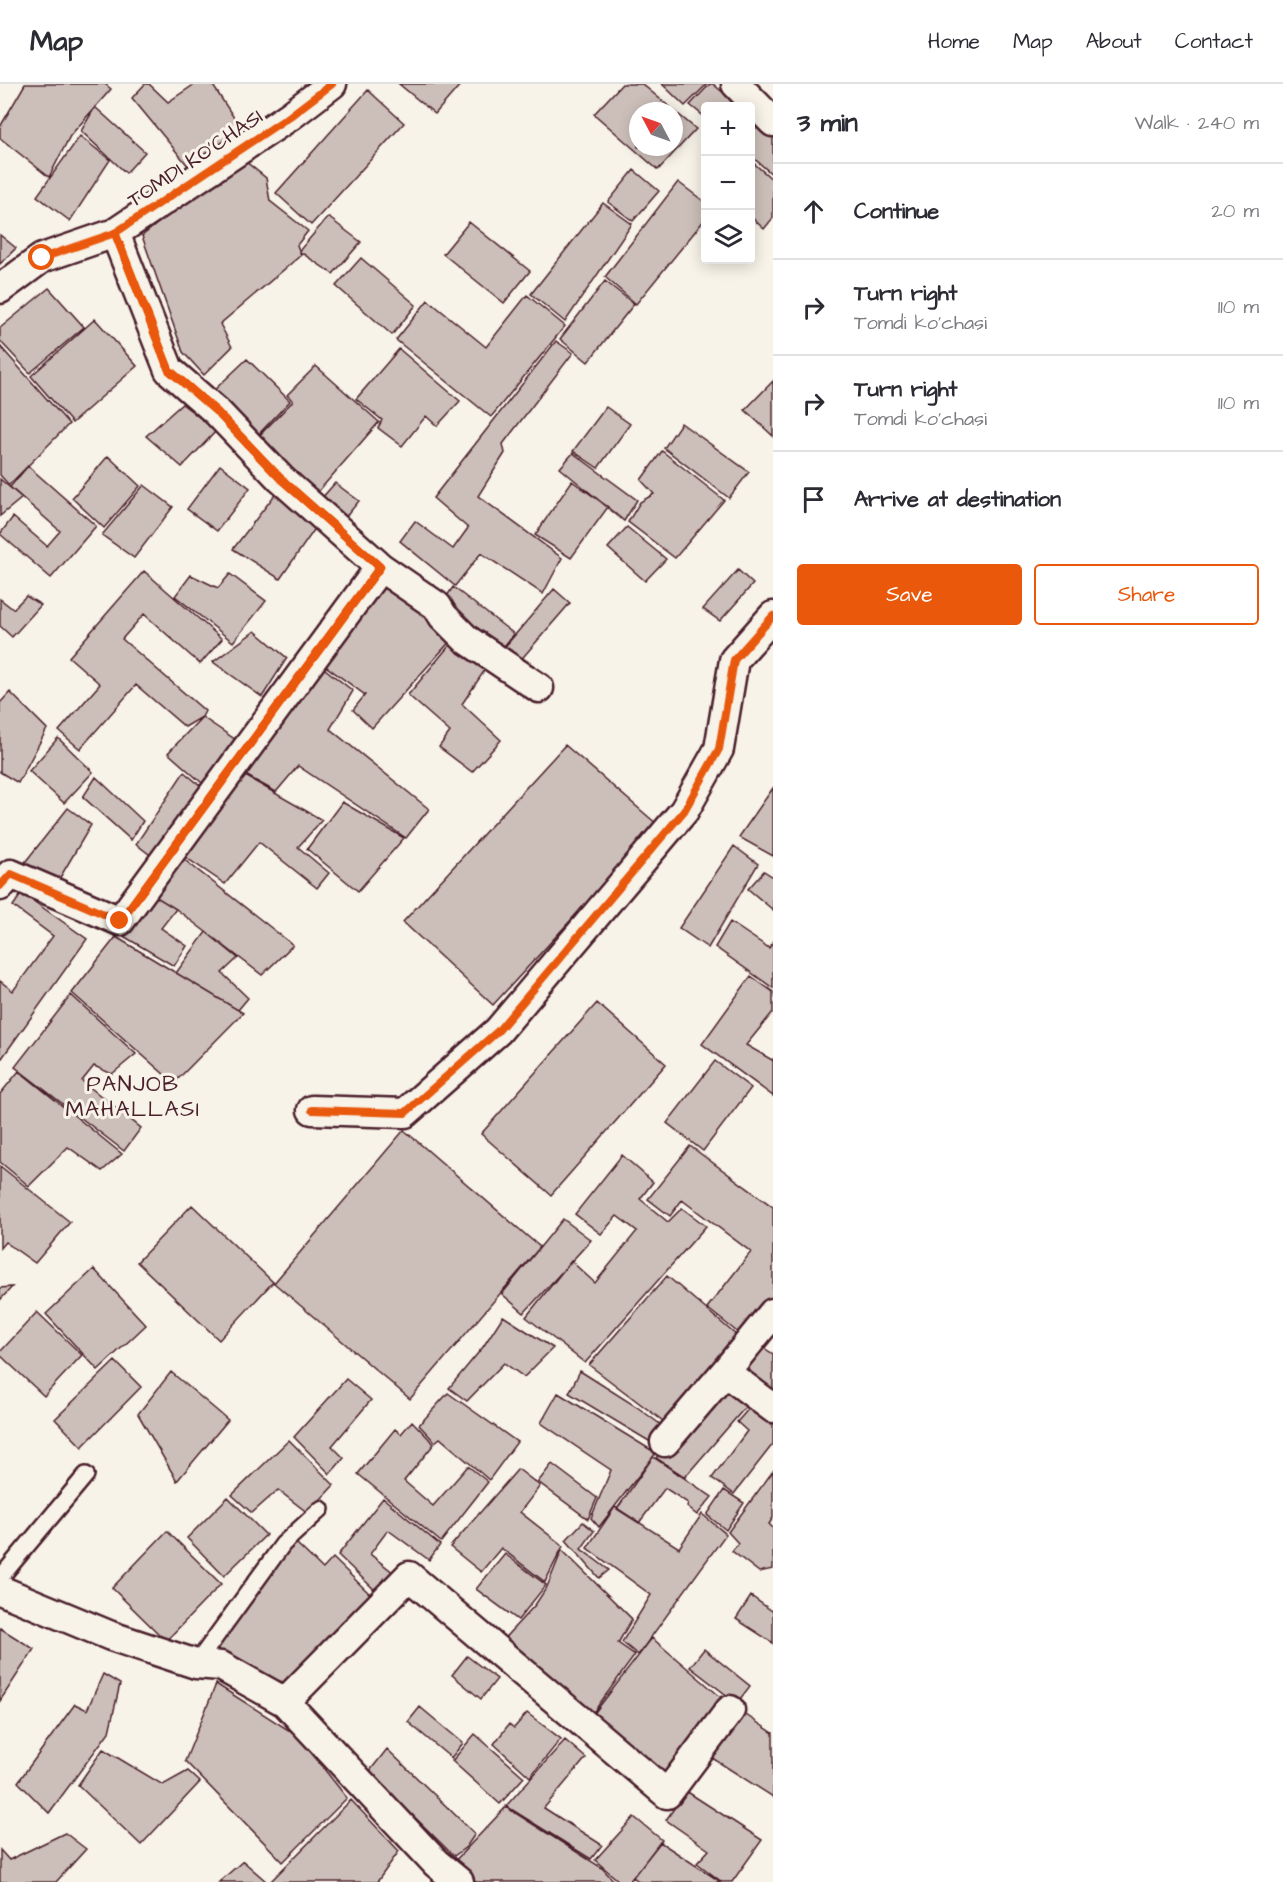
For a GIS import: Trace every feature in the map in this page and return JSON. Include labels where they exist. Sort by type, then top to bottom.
[{"type":"street","name":"TOMDI KO'CHASI","points":[[332,84],[290,116],[115,233],[169,370],[217,412],[281,479],[380,567],[437,606],[443,616],[466,639],[539,688]]},
{"type":"street","points":[[736,84],[773,122]]},
{"type":"street","points":[[0,289],[42,258],[115,233]]},
{"type":"street","points":[[0,886],[11,873],[120,921],[380,567]]},
{"type":"street","points":[[312,1110],[405,1113],[498,1030],[684,812],[719,748],[734,660],[773,616]]},
{"type":"street","points":[[665,1442],[773,1313]]},
{"type":"street","points":[[725,1372],[773,1408]]},
{"type":"street","points":[[285,1702],[409,1576],[667,1794],[730,1710]]},
{"type":"street","points":[[0,1590],[111,1636],[196,1664],[221,1666],[285,1702],[436,1863],[459,1882]]},
{"type":"lane","points":[[0,1578],[86,1475]]},
{"type":"lane","points":[[196,1664],[283,1544],[321,1509]]},
{"type":"building","points":[[25,84],[105,84],[111,89],[70,136],[49,177],[0,138],[0,127]]},
{"type":"building","points":[[145,84],[149,84],[168,102],[195,84],[212,84],[242,130],[189,167],[132,98]]},
{"type":"building","points":[[399,84],[461,84],[435,114]]},
{"type":"building","points":[[622,84],[642,84],[664,102],[629,102],[629,145],[594,114]]},
{"type":"building","points":[[662,84],[707,84],[685,106]]},
{"type":"building","points":[[710,84],[733,101],[701,102],[701,114],[690,105]]},
{"type":"building","points":[[368,90],[404,123],[311,225],[276,193]]},
{"type":"building","points":[[95,107],[145,152],[126,173],[81,131]]},
{"type":"building","points":[[683,118],[696,129],[683,143]]},
{"type":"building","points":[[755,121],[773,138],[773,175],[755,159]]},
{"type":"building","points":[[80,136],[110,160],[70,221],[37,196]]},
{"type":"building","points":[[642,156],[671,156],[658,170]]},
{"type":"building","points":[[240,157],[266,178],[270,201],[308,231],[297,245],[301,255],[220,324],[232,347],[204,375],[183,352],[142,236]]},
{"type":"building","points":[[755,164],[773,180],[773,218],[764,229],[755,221]]},
{"type":"building","points":[[634,170],[659,191],[633,221],[608,202]]},
{"type":"building","points":[[678,182],[701,199],[701,224],[636,304],[605,277]]},
{"type":"building","points":[[603,203],[632,224],[565,322],[531,294]]},
{"type":"building","points":[[328,217],[361,242],[333,274],[299,251]]},
{"type":"building","points":[[469,222],[530,271],[504,303],[443,254]]},
{"type":"building","points":[[0,235],[16,248],[0,264]]},
{"type":"building","points":[[361,258],[416,305],[392,335],[336,286]]},
{"type":"building","points":[[605,281],[634,304],[588,362],[560,339]]},
{"type":"building","points":[[49,288],[84,327],[30,373],[0,341],[0,328]]},
{"type":"building","points":[[527,295],[565,326],[491,417],[396,340],[428,300],[486,347]]},
{"type":"building","points":[[95,319],[137,366],[72,423],[31,376]]},
{"type":"building","points":[[556,341],[573,353],[503,444],[505,453],[478,496],[562,558],[543,594],[481,553],[455,586],[400,541],[415,521],[453,549],[468,528],[433,498]]},
{"type":"building","points":[[0,346],[69,424],[9,485],[0,475]]},
{"type":"building","points":[[399,349],[460,401],[437,426],[426,416],[402,446],[378,428],[382,420],[356,399]]},
{"type":"building","points":[[247,359],[290,401],[255,438],[210,394]]},
{"type":"building","points":[[316,366],[379,422],[317,493],[252,443],[293,401],[287,395]]},
{"type":"building","points":[[773,381],[773,436],[745,410]]},
{"type":"building","points":[[182,404],[217,430],[182,467],[146,436]]},
{"type":"building","points":[[606,407],[630,424],[598,468],[573,451]]},
{"type":"building","points":[[681,423],[749,472],[729,498],[664,448]]},
{"type":"building","points":[[662,451],[724,500],[675,558],[628,522],[640,502],[654,494],[641,480]]},
{"type":"building","points":[[573,453],[637,500],[624,521],[560,468]]},
{"type":"building","points":[[108,456],[140,486],[104,528],[72,498]]},
{"type":"building","points":[[220,465],[250,488],[217,531],[187,509]]},
{"type":"building","points":[[28,466],[96,526],[51,578],[0,534],[13,517],[47,546],[60,531],[10,487]]},
{"type":"building","points":[[0,479],[22,498],[0,516]]},
{"type":"building","points":[[572,481],[608,507],[571,558],[535,535]]},
{"type":"building","points":[[335,483],[359,501],[344,519],[321,499]]},
{"type":"building","points":[[144,485],[173,507],[134,558],[102,535]]},
{"type":"building","points":[[280,488],[321,520],[280,579],[233,549]]},
{"type":"building","points":[[627,527],[666,559],[645,581],[608,548]]},
{"type":"building","points":[[738,570],[753,584],[720,621],[703,609]]},
{"type":"building","points":[[144,571],[222,639],[200,664],[144,614],[122,639],[205,711],[202,717],[185,727],[136,685],[80,749],[59,731],[100,684],[69,657]]},
{"type":"building","points":[[230,574],[266,601],[233,642],[175,596],[191,575],[218,588]]},
{"type":"building","points":[[384,577],[454,637],[372,728],[353,710],[365,695],[316,659]]},
{"type":"building","points":[[453,587],[514,634],[500,651],[441,605]]},
{"type":"building","points":[[554,589],[570,603],[518,663],[503,649]]},
{"type":"building","points":[[26,596],[41,605],[12,637],[0,626],[0,599],[13,609]]},
{"type":"building","points":[[255,631],[287,658],[262,697],[213,662]]},
{"type":"building","points":[[454,640],[487,667],[462,704],[501,740],[472,772],[439,747],[450,732],[408,695]]},
{"type":"building","points":[[316,662],[353,691],[330,729],[429,809],[406,838],[298,766],[276,792],[242,773]]},
{"type":"building","points":[[10,692],[47,729],[18,783],[0,772],[0,703]]},
{"type":"building","points":[[202,717],[236,740],[202,783],[168,753]]},
{"type":"building","points":[[58,738],[93,772],[64,803],[29,771]]},
{"type":"building","points":[[565,745],[658,825],[493,1005],[403,922]]},
{"type":"building","points":[[184,772],[208,792],[158,861],[136,844]]},
{"type":"building","points":[[240,773],[322,820],[298,847],[329,873],[317,888],[259,842],[225,884],[178,852]]},
{"type":"building","points":[[96,777],[143,821],[131,840],[83,797]]},
{"type":"building","points":[[773,788],[773,856],[739,837]]},
{"type":"building","points":[[342,802],[404,838],[358,891],[307,849]]},
{"type":"building","points":[[68,808],[91,825],[58,881],[22,866]]},
{"type":"building","points":[[734,846],[758,864],[708,948],[679,928]]},
{"type":"building","points":[[177,854],[293,945],[262,975],[176,909],[150,893]]},
{"type":"building","points":[[764,871],[773,877],[773,910],[748,889]]},
{"type":"building","points":[[22,893],[87,939],[2,1058],[0,1056],[0,981],[13,991],[53,936],[13,906]]},
{"type":"building","points":[[150,893],[176,909],[161,928],[187,946],[174,966],[120,934]]},
{"type":"building","points":[[730,922],[769,948],[773,942],[773,988],[715,947]]},
{"type":"building","points":[[206,932],[238,958],[222,973],[248,998],[238,1010],[176,973]]},
{"type":"building","points":[[116,937],[243,1013],[174,1083],[72,993]]},
{"type":"building","points":[[751,976],[773,992],[773,1012],[746,1045],[773,1059],[773,1096],[702,1044]]},
{"type":"building","points":[[71,995],[136,1054],[112,1074],[94,1066],[82,1081],[141,1128],[124,1151],[15,1067]]},
{"type":"building","points":[[597,1003],[666,1064],[551,1195],[481,1134]]},
{"type":"building","points":[[715,1061],[751,1088],[703,1151],[667,1123]]},
{"type":"building","points":[[19,1071],[122,1154],[102,1171],[68,1147],[29,1186],[0,1162],[0,1094]]},
{"type":"building","points":[[404,1130],[540,1247],[410,1399],[274,1283]]},
{"type":"building","points":[[690,1146],[773,1207],[773,1306],[746,1339],[707,1308],[751,1252],[682,1200],[670,1216],[648,1199]]},
{"type":"building","points":[[622,1155],[653,1182],[640,1199],[668,1222],[682,1208],[706,1226],[585,1363],[526,1317],[571,1261],[595,1283],[637,1231],[617,1216],[601,1234],[575,1214]]},
{"type":"building","points":[[0,1166],[70,1222],[35,1263],[5,1242],[0,1248]]},
{"type":"building","points":[[192,1205],[273,1282],[219,1340],[137,1262]]},
{"type":"building","points":[[563,1219],[591,1240],[524,1313],[502,1294]]},
{"type":"building","points":[[94,1269],[146,1325],[98,1370],[46,1314]]},
{"type":"building","points":[[667,1276],[743,1341],[671,1427],[589,1365]]},
{"type":"building","points":[[12,1287],[0,1300],[0,1288]]},
{"type":"building","points":[[37,1312],[82,1355],[44,1396],[0,1355],[0,1352]]},
{"type":"building","points":[[503,1316],[553,1348],[524,1377],[504,1363],[467,1401],[449,1388],[483,1347]]},
{"type":"building","points":[[764,1348],[773,1354],[773,1396],[744,1373]]},
{"type":"building","points":[[115,1361],[141,1387],[82,1447],[55,1419]]},
{"type":"building","points":[[580,1371],[637,1407],[668,1430],[654,1444],[569,1393]]},
{"type":"building","points":[[171,1372],[228,1420],[177,1481],[138,1414]]},
{"type":"building","points":[[346,1379],[371,1400],[332,1446],[344,1458],[330,1474],[294,1437]]},
{"type":"building","points":[[719,1381],[748,1404],[685,1477],[656,1458]]},
{"type":"building","points":[[448,1393],[517,1442],[489,1480],[440,1438],[435,1442],[419,1425]]},
{"type":"building","points":[[558,1393],[656,1453],[599,1527],[591,1518],[611,1470],[541,1423]]},
{"type":"building","points":[[751,1406],[773,1423],[773,1444],[734,1494],[712,1478],[747,1431],[737,1422]]},
{"type":"building","points":[[412,1421],[434,1444],[404,1481],[433,1506],[468,1466],[488,1482],[441,1542],[358,1474],[395,1429],[401,1434]]},
{"type":"building","points":[[289,1440],[334,1485],[308,1513],[278,1490],[252,1513],[232,1495]]},
{"type":"building","points":[[653,1457],[712,1497],[697,1515],[687,1507],[688,1503],[665,1488],[639,1523],[617,1509]]},
{"type":"building","points":[[552,1464],[597,1498],[588,1519],[538,1482]]},
{"type":"building","points":[[518,1469],[540,1486],[520,1512],[563,1546],[545,1582],[501,1548],[481,1572],[450,1547]]},
{"type":"building","points":[[773,1471],[773,1518],[769,1524],[773,1528],[773,1569],[759,1572],[732,1551],[738,1543],[728,1532]]},
{"type":"building","points":[[724,1490],[744,1503],[726,1530],[707,1515]]},
{"type":"building","points":[[228,1497],[266,1535],[224,1576],[187,1538]]},
{"type":"building","points":[[383,1498],[440,1545],[429,1560],[388,1530],[370,1554],[399,1577],[379,1594],[338,1555]]},
{"type":"building","points":[[615,1507],[679,1548],[702,1514],[726,1534],[638,1655],[622,1642],[651,1595],[587,1548]]},
{"type":"building","points":[[583,1522],[594,1531],[581,1549],[609,1570],[599,1578],[566,1540]]},
{"type":"building","points":[[167,1531],[221,1584],[166,1641],[112,1588]]},
{"type":"building","points":[[295,1542],[323,1569],[333,1558],[374,1598],[293,1685],[236,1668],[212,1652]]},
{"type":"building","points":[[562,1550],[632,1619],[618,1643],[635,1655],[587,1721],[497,1646],[535,1605],[547,1587]]},
{"type":"building","points":[[505,1554],[546,1585],[518,1620],[476,1589]]},
{"type":"building","points":[[751,1596],[772,1611],[773,1609],[773,1643],[736,1619]]},
{"type":"building","points":[[0,1628],[34,1649],[0,1701]]},
{"type":"building","points":[[652,1638],[729,1704],[696,1749],[659,1776],[589,1720]]},
{"type":"building","points":[[704,1649],[750,1686],[737,1703],[690,1667]]},
{"type":"building","points":[[467,1656],[497,1679],[481,1699],[452,1675]]},
{"type":"building","points":[[103,1674],[120,1684],[109,1732],[49,1813],[18,1782],[75,1704],[87,1710]]},
{"type":"building","points":[[216,1684],[298,1736],[347,1798],[283,1862],[185,1761]]},
{"type":"building","points":[[420,1707],[463,1743],[451,1758],[408,1722]]},
{"type":"building","points":[[740,1711],[773,1733],[773,1797],[709,1756]]},
{"type":"building","points":[[527,1713],[561,1739],[530,1777],[494,1744],[509,1724],[514,1728]]},
{"type":"building","points":[[475,1734],[524,1777],[500,1804],[452,1761]]},
{"type":"building","points":[[565,1740],[586,1758],[544,1808],[602,1845],[591,1859],[506,1806]]},
{"type":"building","points":[[103,1749],[163,1785],[188,1771],[200,1782],[141,1845],[78,1785]]},
{"type":"building","points":[[387,1749],[475,1834],[466,1847],[454,1856],[369,1772]]},
{"type":"building","points":[[686,1791],[762,1840],[732,1882],[722,1882],[697,1863],[709,1850],[666,1820]]},
{"type":"building","points":[[351,1800],[399,1851],[377,1882],[270,1882]]},
{"type":"building","points":[[506,1807],[602,1868],[615,1882],[472,1882],[451,1865]]},
{"type":"building","points":[[634,1817],[662,1840],[629,1882],[620,1882],[595,1860]]},
{"type":"building","points":[[65,1833],[86,1849],[56,1882],[0,1882],[0,1850],[9,1860]]},
{"type":"building","points":[[660,1842],[721,1882],[640,1882],[633,1877]]},
{"type":"building","points":[[243,1861],[267,1882],[219,1882]]},
{"type":"cycle path","points":[[0,886],[11,874],[120,921],[380,567],[281,479],[217,412],[169,370],[115,233],[290,116],[332,84]]},
{"type":"cycle path","points":[[312,1110],[405,1113],[498,1031],[684,811],[719,749],[734,660],[773,616]]},
{"type":"district","name":"PANJOB MAHALLASI","points":[[133,1096]]},
{"type":"route","points":[[42,258],[115,233],[169,370],[217,412],[281,479],[380,567],[120,921]]}]
